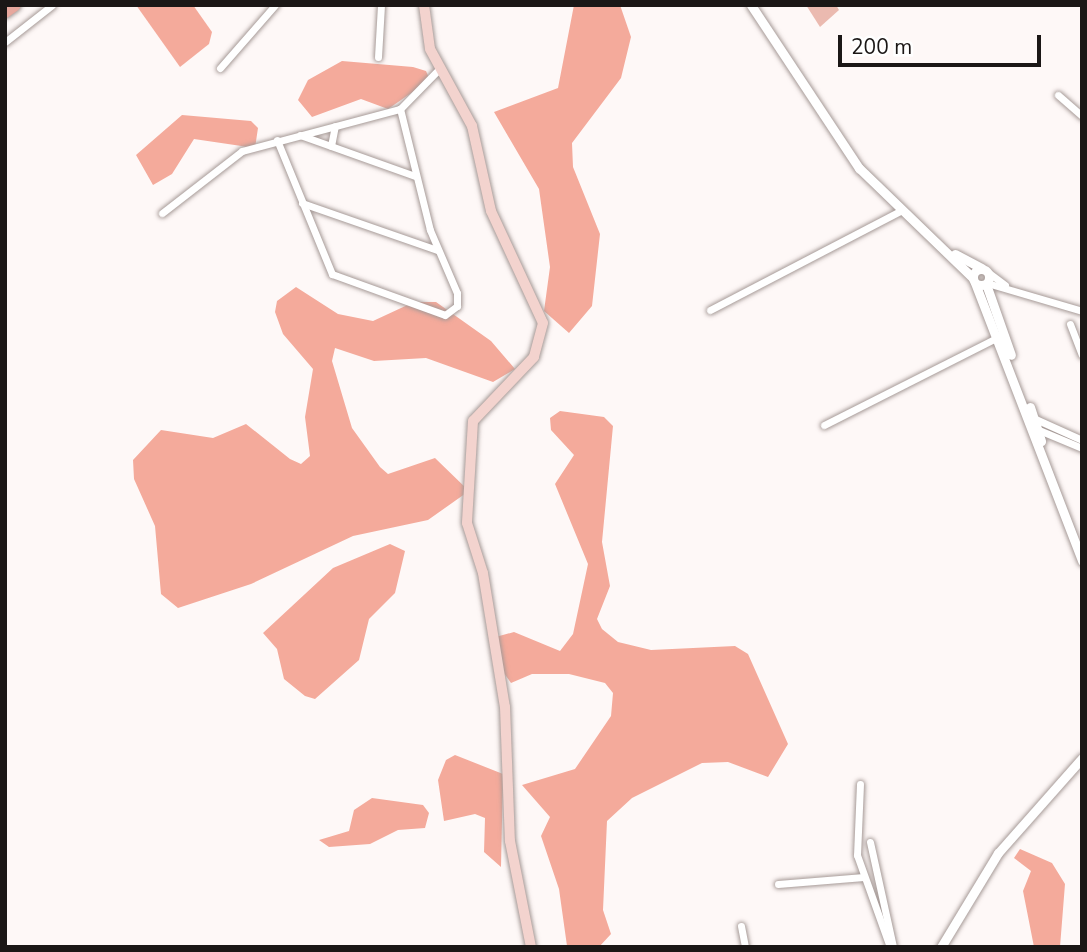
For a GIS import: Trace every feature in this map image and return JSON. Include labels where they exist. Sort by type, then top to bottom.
[{"type":"main road","points":[[5,12],[15,5]]},
{"type":"main road","points":[[424,5],[426,36],[440,68],[469,116],[491,211],[543,323],[534,357],[470,431],[467,523],[483,573],[507,719],[510,841],[531,947]]},
{"type":"street","points":[[5,42],[52,5]]},
{"type":"street","points":[[220,68],[275,5]]},
{"type":"street","points":[[378,57],[380,5]]},
{"type":"street","points":[[751,5],[853,161],[902,210],[986,277],[1008,288],[1082,312]]},
{"type":"street","points":[[162,213],[233,155],[277,140],[400,110],[440,68]]},
{"type":"street","points":[[1058,95],[1082,116]]},
{"type":"street","points":[[277,140],[302,203],[338,279],[445,315],[458,302],[437,250],[415,176],[400,110]]},
{"type":"street","points":[[331,146],[335,126]]},
{"type":"street","points":[[299,135],[415,176]]},
{"type":"street","points":[[302,203],[437,250]]},
{"type":"street","points":[[710,310],[902,210]]},
{"type":"street","points":[[948,249],[974,280],[1082,547]]},
{"type":"street","points":[[974,280],[986,277]]},
{"type":"street","points":[[974,280],[986,277]]},
{"type":"street","points":[[986,277],[1032,423],[1082,561]]},
{"type":"street","points":[[1070,324],[1082,355]]},
{"type":"street","points":[[824,425],[998,337]]},
{"type":"street","points":[[1032,423],[1082,440]]},
{"type":"street","points":[[1032,423],[1082,448]]},
{"type":"street","points":[[941,947],[998,853],[1082,758]]},
{"type":"street","points":[[860,784],[856,840],[864,877],[891,947]]},
{"type":"street","points":[[870,842],[891,947]]},
{"type":"street","points":[[778,884],[864,877]]},
{"type":"street","points":[[741,926],[746,947]]},
{"type":"shaded area","points":[[136,5],[193,5],[212,32],[209,44],[180,67]]},
{"type":"shaded area","points":[[574,5],[620,5],[631,37],[621,78],[572,143],[573,167],[600,234],[592,306],[569,333],[544,311],[550,267],[539,189],[494,112],[558,88]]},
{"type":"shaded area","points":[[806,5],[836,5],[839,10],[820,27]]},
{"type":"shaded area","points":[[342,61],[413,67],[426,71],[430,80],[388,109],[361,99],[312,117],[298,100],[308,80]]},
{"type":"shaded area","points":[[182,115],[251,121],[258,128],[255,148],[194,139],[172,174],[153,185],[136,155]]},
{"type":"shaded area","points":[[296,287],[338,314],[373,321],[414,302],[436,302],[491,341],[515,369],[493,382],[426,358],[374,361],[335,348],[332,361],[352,428],[380,467],[388,474],[435,458],[469,491],[428,520],[353,536],[251,584],[178,608],[161,594],[155,526],[134,479],[133,460],[161,430],[213,438],[246,424],[290,459],[301,464],[310,456],[305,417],[313,369],[283,334],[275,312],[277,301]]},
{"type":"shaded area","points":[[560,411],[604,417],[613,426],[602,542],[610,586],[597,619],[602,629],[618,642],[651,650],[735,646],[748,654],[788,744],[768,777],[728,762],[702,763],[632,798],[607,821],[603,910],[611,934],[599,947],[567,946],[559,889],[541,836],[550,817],[522,785],[575,769],[611,716],[613,693],[605,683],[569,674],[532,674],[511,683],[496,662],[492,638],[514,632],[560,651],[573,634],[588,564],[555,484],[574,455],[551,430],[550,418]]},
{"type":"shaded area","points":[[390,544],[405,551],[395,593],[369,619],[359,660],[315,699],[305,696],[284,679],[277,649],[263,633],[333,568]]},
{"type":"shaded area","points":[[455,755],[503,774],[501,867],[484,852],[485,818],[475,814],[444,821],[438,780],[446,760]]},
{"type":"shaded area","points":[[372,798],[423,805],[429,813],[425,828],[398,830],[370,844],[329,847],[319,840],[349,831],[354,810]]},
{"type":"shaded area","points":[[1020,849],[1052,863],[1065,884],[1060,947],[1034,947],[1023,891],[1031,871],[1014,858]]}]
